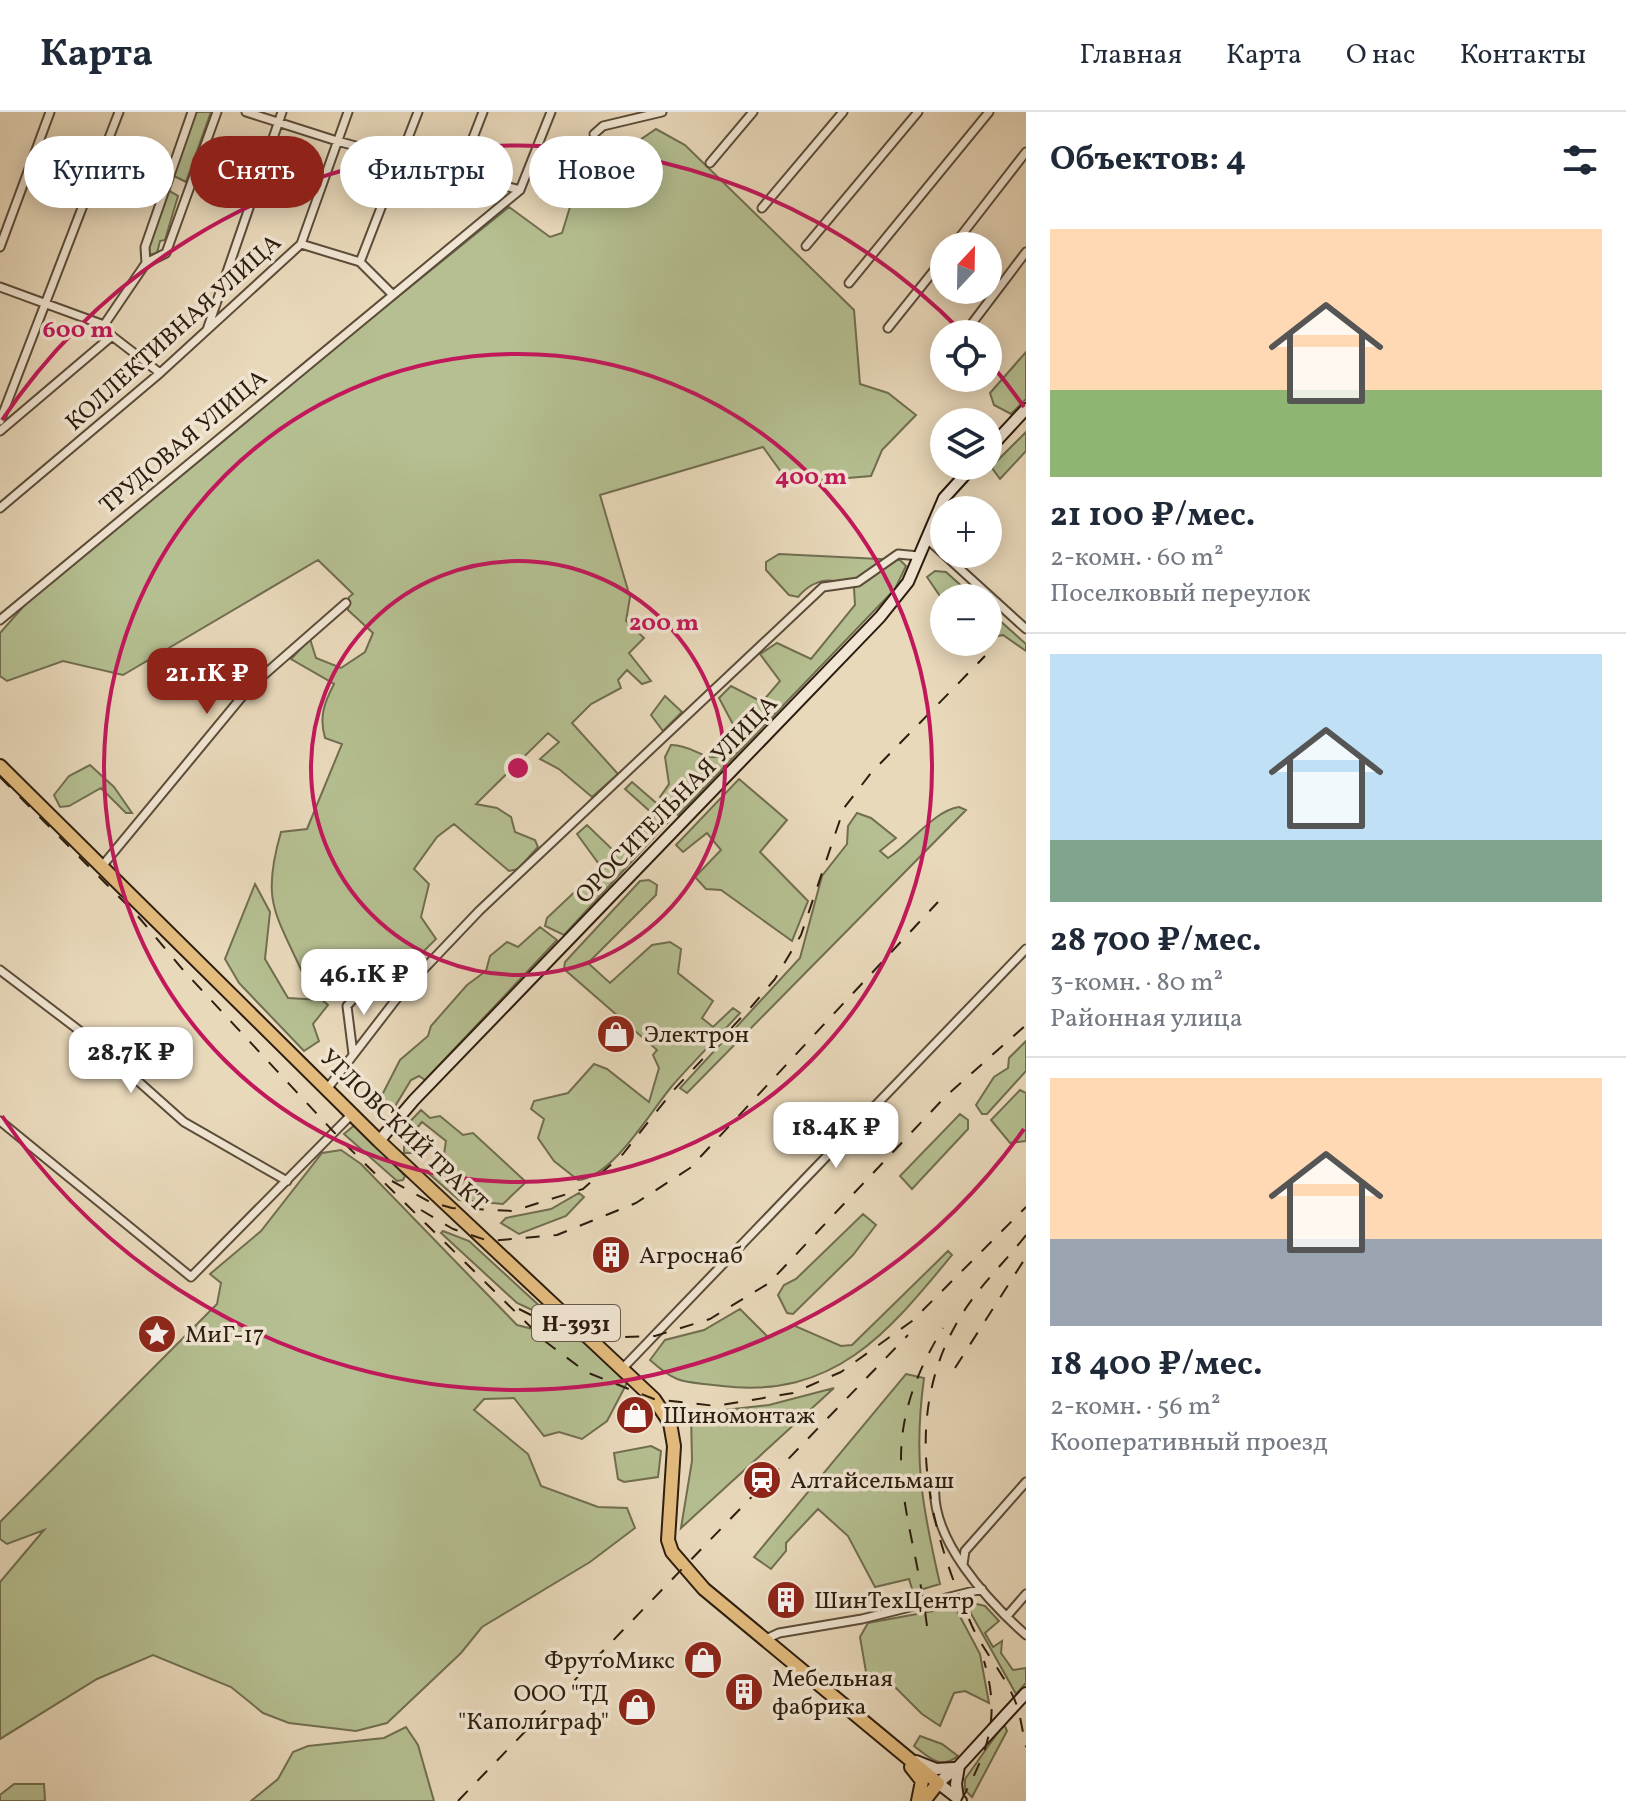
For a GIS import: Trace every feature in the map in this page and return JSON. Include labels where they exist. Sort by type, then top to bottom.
[{"type":"highway","name":"УГЛОВСКИЙ ТРАКТ","points":[[0,766],[379,1141],[654,1399],[670,1423],[674,1462],[667,1524],[672,1552],[682,1566],[764,1640]]},
{"type":"highway","name":"Н-3931","points":[[764,1640],[938,1783]]},
{"type":"highway","points":[[899,1749],[902,1759],[921,1777],[918,1801]]},
{"type":"highway","points":[[924,1800],[938,1783]]},
{"type":"main road","points":[[1002,435],[1026,409]]},
{"type":"main road","name":"ОРОСИТЕЛЬНАЯ УЛИЦА","points":[[379,1141],[414,1100],[880,617],[908,582],[944,498],[960,480]]},
{"type":"main road","points":[[959,1800],[938,1783],[959,1766],[1025,1696]]},
{"type":"main road","points":[[910,1758],[941,1770],[959,1766]]},
{"type":"main road","points":[[959,1766],[956,1784],[959,1800]]},
{"type":"main road","points":[[924,1800],[942,1796],[959,1800]]},
{"type":"street","points":[[0,247],[50,112]]},
{"type":"street","points":[[0,421],[119,112]]},
{"type":"street","points":[[146,263],[145,247],[192,112]]},
{"type":"street","points":[[104,325],[146,263],[166,253],[217,112]]},
{"type":"street","points":[[246,112],[340,142]]},
{"type":"street","points":[[206,332],[282,112]]},
{"type":"street","name":"КОЛЛЕКТИВНАЯ УЛИЦА","points":[[0,508],[160,373],[301,244],[348,112]]},
{"type":"street","points":[[409,136],[418,112]]},
{"type":"street","points":[[474,136],[483,112]]},
{"type":"street","points":[[513,188],[520,190],[551,112]]},
{"type":"street","points":[[710,163],[753,112]]},
{"type":"street","points":[[762,208],[843,112]]},
{"type":"street","points":[[806,246],[918,112]]},
{"type":"street","points":[[849,283],[989,112]]},
{"type":"street","points":[[594,134],[603,126],[661,113]]},
{"type":"street","points":[[964,232],[1026,152]]},
{"type":"street","name":"ТРУДОВАЯ УЛИЦА","points":[[0,620],[520,190]]},
{"type":"street","points":[[360,262],[382,208]]},
{"type":"street","points":[[301,244],[360,262],[392,294]]},
{"type":"street","points":[[975,320],[1026,252]]},
{"type":"street","points":[[888,328],[930,276]]},
{"type":"street","points":[[0,287],[104,325],[112,336],[160,373]]},
{"type":"street","points":[[0,431],[112,336]]},
{"type":"street","points":[[926,538],[1026,629]]},
{"type":"street","points":[[327,1089],[401,993],[479,911],[823,587],[858,582],[898,554],[919,556]]},
{"type":"street","points":[[103,865],[250,687],[346,603]]},
{"type":"street","points":[[623,1368],[1026,949]]},
{"type":"street","points":[[0,970],[93,1041],[184,1122],[287,1181]]},
{"type":"street","points":[[353,1054],[347,1006],[371,979]]},
{"type":"street","points":[[0,1121],[191,1277],[287,1181],[360,1122]]},
{"type":"street","points":[[963,1564],[965,1551],[1026,1482]]},
{"type":"street","points":[[935,1485],[934,1496],[945,1541],[982,1589],[1026,1635]]},
{"type":"street","points":[[764,1640],[779,1633],[862,1619],[982,1589]]},
{"type":"street","points":[[1007,1616],[1026,1594]]},
{"type":"green space","points":[[195,112],[211,112],[202,136],[190,136],[190,171],[186,182],[174,176]]},
{"type":"green space","points":[[656,129],[685,145],[854,310],[860,384],[888,393],[916,415],[882,450],[871,476],[789,483],[763,447],[600,495],[630,597],[626,621],[644,638],[629,653],[651,681],[642,684],[627,670],[618,680],[621,688],[591,704],[572,723],[618,774],[592,797],[559,769],[540,759],[559,742],[548,733],[476,804],[497,808],[511,817],[515,832],[535,840],[538,847],[518,869],[509,871],[454,824],[437,837],[414,869],[429,884],[421,917],[436,939],[399,976],[372,957],[337,989],[303,974],[278,920],[272,875],[281,832],[307,829],[342,744],[325,738],[322,723],[334,684],[291,659],[310,639],[316,658],[341,668],[365,652],[373,633],[348,610],[349,597],[353,594],[318,560],[123,675],[63,661],[7,681],[0,676],[0,633],[45,582],[508,208],[550,237],[562,233],[570,208],[663,208],[663,136],[646,136]]},
{"type":"green space","points":[[174,194],[178,196],[165,240],[160,241],[157,253],[149,255],[147,248],[161,208],[174,208]]},
{"type":"green space","points":[[1026,352],[1026,399],[1011,414],[994,405],[990,393],[1002,392],[1002,379]]},
{"type":"green space","points":[[1026,432],[1026,451],[1002,477],[1002,456]]},
{"type":"green space","points":[[779,554],[900,560],[906,566],[895,589],[678,815],[660,797],[669,784],[665,757],[671,745],[715,757],[730,751],[728,745],[736,730],[719,698],[731,686],[762,702],[780,681],[760,654],[777,643],[811,659],[855,605],[854,588],[839,582],[824,581],[811,586],[798,597],[789,595],[766,570],[766,562]]},
{"type":"green space","points":[[935,571],[946,572],[959,584],[932,584],[927,577]]},
{"type":"green space","points":[[1002,623],[1026,644],[1026,651],[1003,635]]},
{"type":"green space","points":[[665,696],[682,712],[663,731],[651,715]]},
{"type":"green space","points":[[90,765],[114,787],[132,813],[126,813],[101,788],[69,806],[60,807],[54,795],[69,776]]},
{"type":"green space","points":[[739,779],[787,820],[760,852],[808,901],[792,941],[721,890],[706,889],[695,877],[721,850],[707,833],[683,852],[676,845]]},
{"type":"green space","points":[[632,782],[670,815],[669,821],[564,935],[545,926],[547,918],[601,867],[577,834],[587,825],[616,853],[653,823],[654,815],[625,789]]},
{"type":"green space","points":[[959,807],[966,810],[687,1093],[680,1088],[800,958],[822,876],[847,844],[848,826],[857,813],[871,818],[896,838],[880,851],[888,858],[931,821]]},
{"type":"green space","points":[[649,880],[657,885],[656,895],[588,963],[610,983],[652,945],[670,942],[681,949],[678,973],[713,1001],[702,1018],[713,1027],[733,1008],[740,1013],[672,1086],[617,1156],[591,1176],[578,1180],[554,1161],[538,1138],[544,1119],[531,1109],[534,1101],[568,1093],[594,1064],[607,1069],[649,1102],[659,1068],[653,1055],[657,1050],[564,969],[565,962],[640,881]]},
{"type":"green space","points":[[255,884],[270,912],[265,959],[288,998],[322,1000],[328,1005],[313,1024],[319,1041],[304,1051],[239,983],[225,959]]},
{"type":"green space","points":[[540,927],[557,940],[425,1080],[419,1076],[411,1080],[394,1108],[383,1105],[380,1099],[400,1060],[428,1036],[431,1026],[467,985],[486,971],[490,956],[507,942],[518,947]]},
{"type":"green space","points":[[1026,1041],[1026,1071],[987,1114],[982,1114],[976,1105],[994,1077],[1008,1068],[1009,1058]]},
{"type":"green space","points":[[1020,1090],[1026,1093],[1026,1141],[1010,1143],[991,1120]]},
{"type":"green space","points":[[421,1110],[430,1118],[440,1116],[463,1135],[473,1133],[526,1182],[503,1204],[459,1200],[428,1173],[432,1169],[451,1176],[457,1169],[444,1154],[446,1141],[422,1122],[411,1135],[412,1153],[404,1153],[404,1128]]},
{"type":"green space","points":[[960,1114],[968,1120],[968,1129],[912,1189],[900,1176]]},
{"type":"green space","points":[[357,1123],[405,1176],[403,1180],[397,1181],[344,1134]]},
{"type":"green space","points":[[341,1150],[361,1164],[517,1325],[584,1342],[627,1383],[607,1421],[582,1439],[559,1432],[544,1436],[514,1398],[484,1399],[474,1410],[528,1454],[541,1486],[598,1507],[627,1508],[635,1528],[590,1562],[482,1627],[461,1653],[387,1723],[356,1731],[289,1723],[263,1713],[231,1687],[153,1655],[97,1679],[0,1739],[0,1582],[44,1530],[7,1544],[0,1539],[0,1522],[217,1304],[221,1283],[210,1274],[261,1231],[322,1153]]},
{"type":"green space","points":[[579,1193],[584,1197],[566,1216],[519,1234],[501,1223],[506,1218],[551,1209]]},
{"type":"green space","points":[[863,1214],[876,1225],[853,1255],[793,1314],[787,1313],[778,1295],[784,1285],[796,1279]]},
{"type":"green space","points":[[443,1231],[469,1241],[556,1321],[517,1303],[441,1233]]},
{"type":"green space","points":[[948,1251],[952,1255],[880,1335],[855,1355],[827,1371],[796,1382],[761,1387],[722,1386],[676,1378],[650,1360],[665,1340],[704,1330],[740,1309],[769,1338],[793,1325],[841,1346],[852,1345]]},
{"type":"green space","points":[[906,1374],[924,1378],[919,1458],[928,1530],[940,1584],[913,1592],[909,1579],[875,1587],[848,1536],[818,1509],[786,1543],[786,1551],[771,1569],[754,1557]]},
{"type":"green space","points":[[834,1388],[681,1528],[692,1461],[691,1414],[769,1405]]},
{"type":"green space","points":[[651,1446],[661,1451],[658,1477],[624,1482],[618,1479],[614,1453]]},
{"type":"green space","points":[[964,1601],[985,1606],[999,1621],[985,1633],[993,1647],[1002,1641],[1001,1653],[1013,1670],[1026,1668],[1026,1683],[1016,1694]]},
{"type":"green space","points":[[955,1607],[980,1654],[989,1703],[965,1691],[954,1693],[940,1726],[922,1714],[884,1676],[867,1678],[860,1637],[868,1623]]},
{"type":"green space","points":[[1004,1724],[1007,1731],[972,1797],[965,1790],[965,1779]]},
{"type":"green space","points":[[406,1727],[418,1745],[434,1801],[251,1801],[278,1779],[293,1752],[308,1746],[384,1738]]},
{"type":"green space","points":[[920,1736],[942,1744],[958,1756],[946,1762],[930,1758],[914,1746]]},
{"type":"green space","points":[[14,1784],[44,1784],[45,1801],[0,1801],[0,1795]]},
{"type":"railway","points":[[392,1181],[430,1202],[452,1208],[513,1211],[583,1189],[623,1154],[672,1092],[775,979],[801,935],[844,808],[871,773],[985,656]]},
{"type":"railway","points":[[0,777],[136,914],[184,971],[345,1144],[546,1342],[586,1372],[654,1399],[716,1406],[793,1393],[841,1372],[912,1321],[1026,1207]]},
{"type":"railway","points":[[421,1210],[453,1229],[489,1241],[557,1235],[636,1203],[690,1168],[938,902]]},
{"type":"railway","points":[[519,1309],[551,1325],[592,1338],[655,1336],[710,1319],[769,1283],[946,1096],[1026,1025]]},
{"type":"railway","points":[[1026,1235],[971,1301],[944,1349],[932,1388],[926,1428],[927,1468],[943,1548],[972,1626],[1015,1700],[1026,1747]]},
{"type":"railway","points":[[955,1368],[1026,1257]]},
{"type":"railway","points":[[927,1626],[906,1509],[902,1443],[907,1408],[921,1370],[943,1328]]},
{"type":"railway","points":[[458,1801],[908,1335]]},
{"type":"railway","points":[[961,1801],[985,1750],[989,1734],[991,1700],[984,1661]]},
{"type":"place","name":"Электрон","points":[[616,1034]]},
{"type":"place","name":"Агроснаб","points":[[611,1255]]},
{"type":"place","name":"МиГ-17","points":[[157,1334]]},
{"type":"place","name":"Шиномонтаж","points":[[635,1415]]},
{"type":"place","name":"Алтайсельмаш","points":[[762,1480]]},
{"type":"place","name":"ШинТехЦентр","points":[[786,1600]]},
{"type":"place","name":"ФрутоМикс","points":[[703,1660]]},
{"type":"place","name":"Мебельная фабрика","points":[[744,1692]]},
{"type":"place","name":"ООО \"ТД \"Каполиграф\"","points":[[637,1707]]}]
